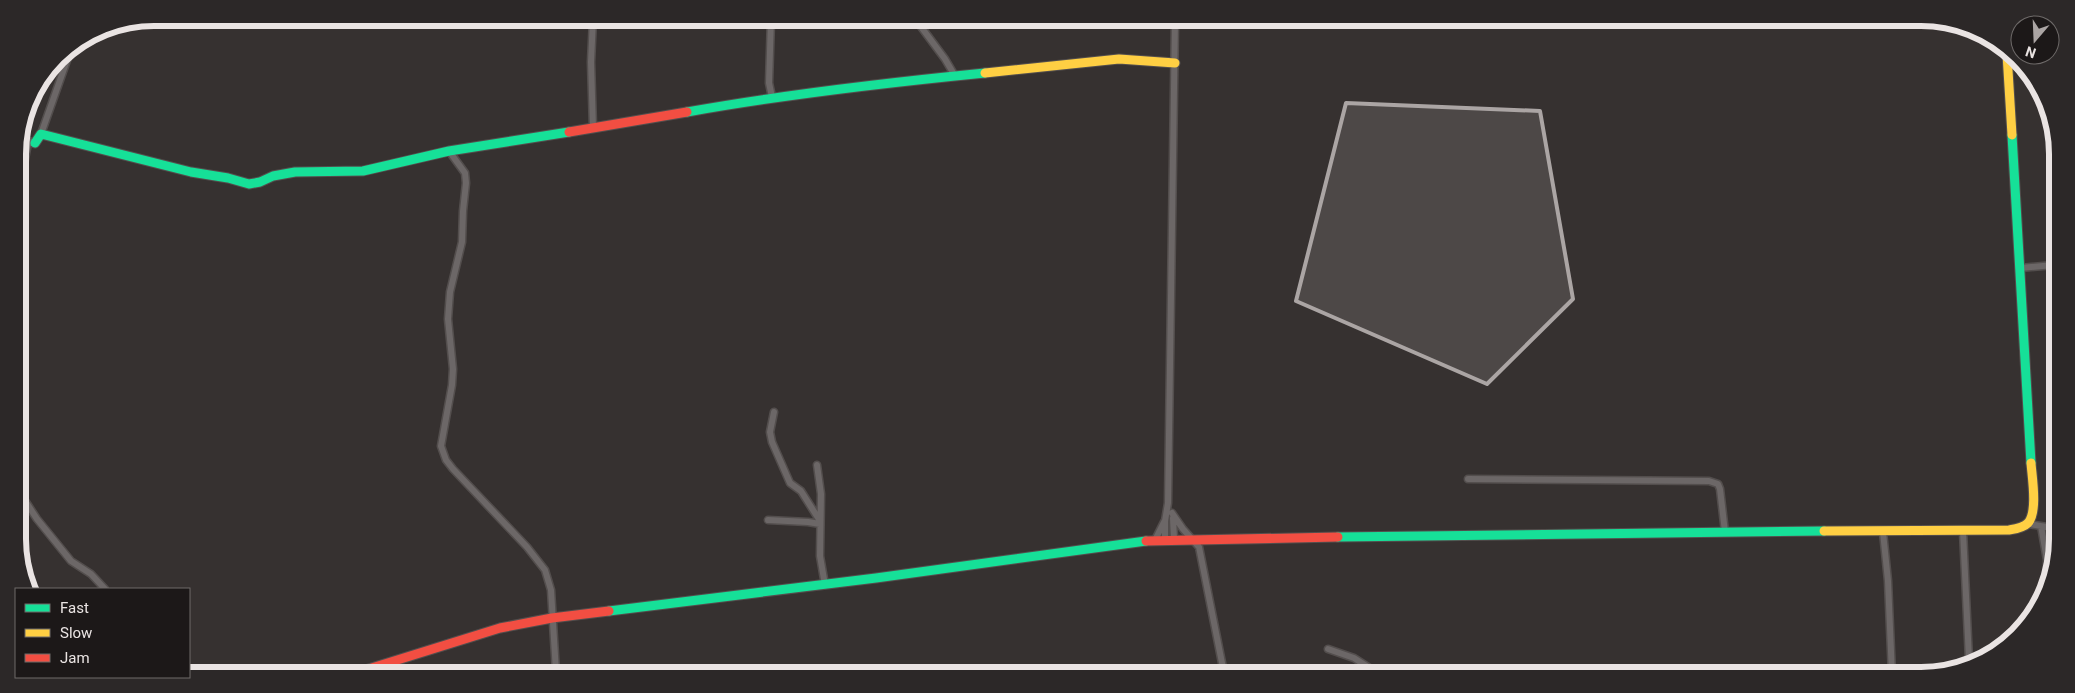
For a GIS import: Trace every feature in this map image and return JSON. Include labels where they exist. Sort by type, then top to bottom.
[{"type":"street","points":[[593,26],[591,62],[593,128]]},
{"type":"street","points":[[771,26],[769,83],[772,97]]},
{"type":"street","points":[[921,26],[945,58],[955,76]]},
{"type":"street","points":[[1154,540],[1165,521],[1168,503],[1175,26]]},
{"type":"street","points":[[41,134],[191,172],[249,184],[260,182],[273,176],[295,172],[363,170],[449,151],[772,97],[1119,59],[1174,63]]},
{"type":"street","points":[[35,143],[41,134],[67,61]]},
{"type":"street","points":[[375,667],[500,628],[552,618],[825,585],[1154,540],[1725,532],[1963,531],[2022,528],[2029,524],[2033,514],[2033,500],[2007,61]]},
{"type":"street","points":[[27,141],[35,143]]},
{"type":"street","points":[[27,148],[28,143],[35,143]]},
{"type":"street","points":[[449,151],[465,173],[466,183],[462,242],[450,292],[448,320],[453,369],[441,446],[446,460],[528,547],[544,570],[551,590],[556,667]]},
{"type":"street","points":[[2020,268],[2049,265]]},
{"type":"street","points":[[774,412],[770,432],[772,442],[790,483],[801,492],[820,523]]},
{"type":"street","points":[[817,465],[821,494],[820,556],[825,585]]},
{"type":"street","points":[[1468,480],[1709,481],[1718,484],[1720,489],[1725,532]]},
{"type":"street","points":[[26,502],[37,519],[71,561],[91,574],[104,588]]},
{"type":"street","points":[[1168,503],[1182,529],[1199,547],[1223,666]]},
{"type":"street","points":[[1170,540],[1172,513]]},
{"type":"street","points":[[768,520],[820,523]]},
{"type":"street","points":[[1165,521],[1170,540]]},
{"type":"street","points":[[2029,524],[2049,527]]},
{"type":"street","points":[[2041,526],[2047,560]]},
{"type":"street","points":[[1963,531],[1969,657]]},
{"type":"street","points":[[1883,532],[1888,581],[1892,666]]},
{"type":"street","points":[[1328,649],[1354,658],[1367,666]]},
{"type":"highlighted area","points":[[1346,103],[1540,111],[1573,299],[1487,384],[1296,301]]},
{"type":"traffic: fast","points":[[687,112],[836,90],[985,73]]},
{"type":"traffic: fast","points":[[35,143],[41,134],[191,172],[228,178],[249,184],[260,182],[273,176],[295,172],[363,171],[449,151],[569,132]]},
{"type":"traffic: fast","points":[[2012,135],[2031,463]]},
{"type":"traffic: fast","points":[[1338,537],[1824,531]]},
{"type":"traffic: fast","points":[[609,611],[876,578],[1146,541]]},
{"type":"traffic: slow","points":[[985,73],[1119,59],[1175,63]]},
{"type":"traffic: slow","points":[[2007,61],[2012,135]]},
{"type":"traffic: slow","points":[[1824,531],[2009,530],[2019,528],[2028,523],[2033,511],[2034,494],[2031,463]]},
{"type":"traffic: jam","points":[[569,132],[687,112]]},
{"type":"traffic: jam","points":[[1146,541],[1338,537]]},
{"type":"traffic: jam","points":[[375,667],[500,628],[552,618],[609,611]]}]
